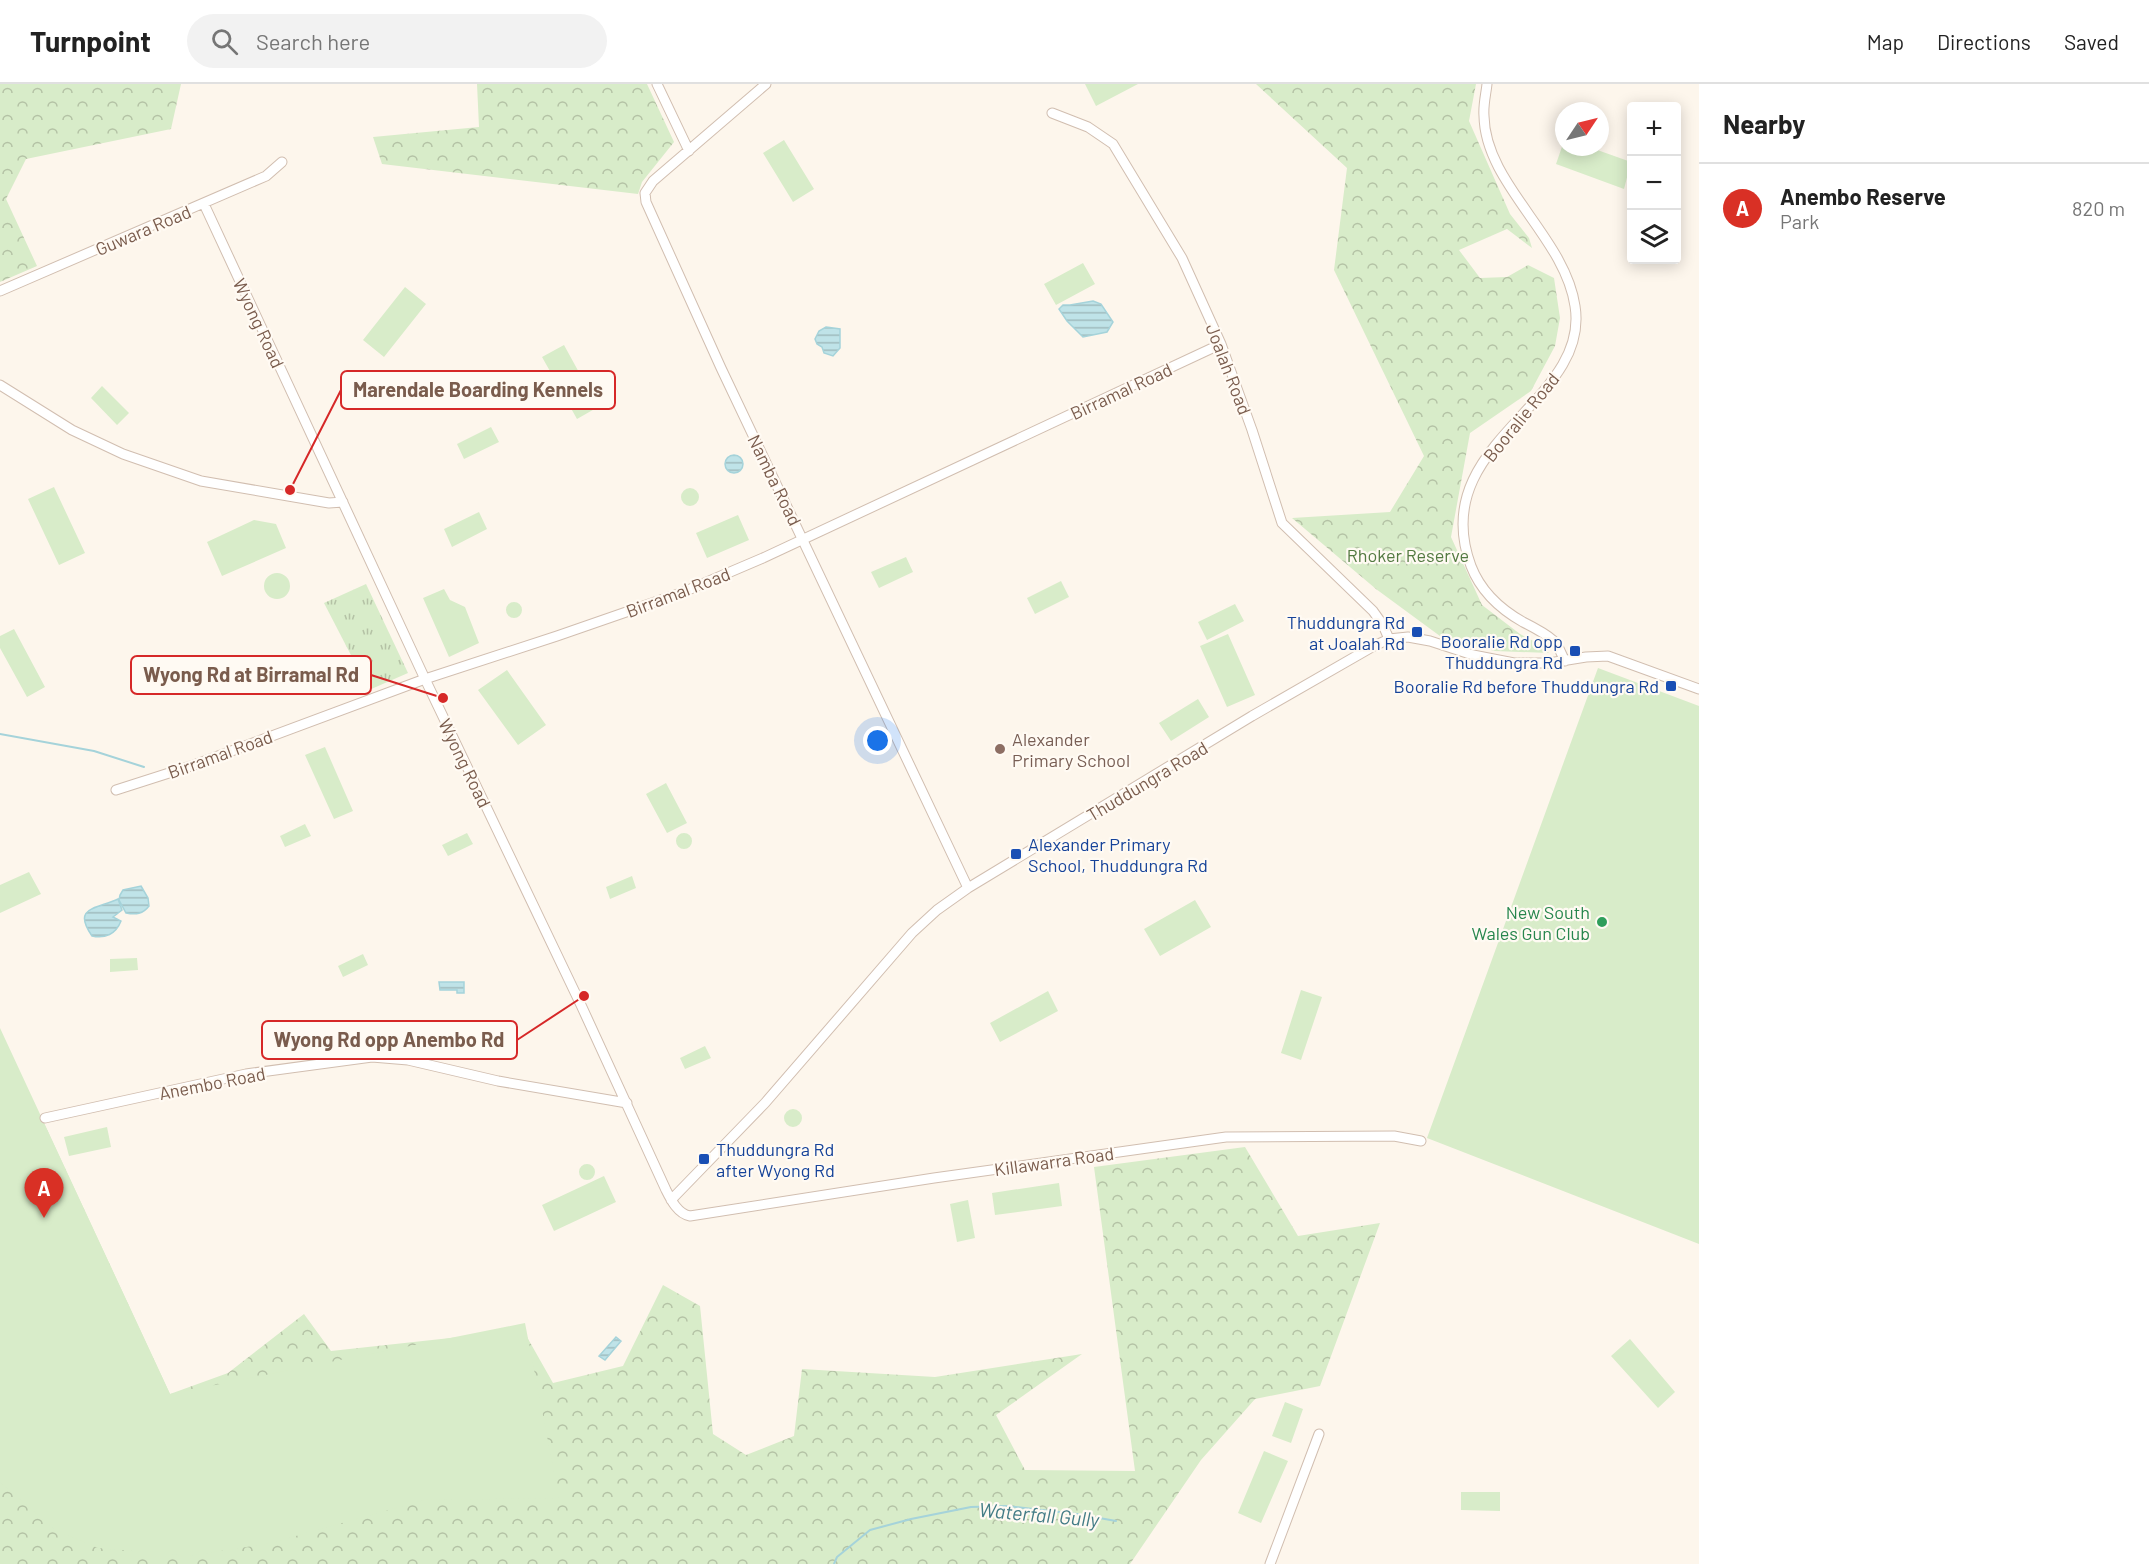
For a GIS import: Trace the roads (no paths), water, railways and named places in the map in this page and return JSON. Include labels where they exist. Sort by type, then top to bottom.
[{"type":"street","points":[[657,84],[688,151]]},
{"type":"street","name":"Namba Road","points":[[766,84],[649,186],[645,193],[646,202],[721,368],[968,888]]},
{"type":"street","name":"Booralie Road","points":[[1487,84],[1484,118],[1492,153],[1500,170],[1558,258],[1570,283],[1576,308],[1576,325],[1573,339],[1561,367],[1488,454],[1476,474],[1468,490],[1465,504],[1463,520],[1465,543],[1472,569],[1486,592],[1505,611],[1553,640],[1565,661]]},
{"type":"street","name":"Joalah Road","points":[[1052,113],[1088,127],[1113,144],[1182,258],[1221,344],[1282,523],[1373,611],[1389,639]]},
{"type":"street","name":"Guwara Road","points":[[0,291],[266,176],[282,162]]},
{"type":"street","name":"Wyong Road","points":[[204,204],[671,1200],[681,1212],[690,1216]]},
{"type":"street","name":"Birramal Road","points":[[116,790],[194,765],[425,679],[681,593],[803,539],[1221,344]]},
{"type":"street","points":[[0,384],[72,430],[97,443],[186,477],[223,486],[329,503],[343,502]]},
{"type":"street","name":"Thuddungra Road","points":[[671,1200],[765,1103],[912,933],[968,888],[1345,661],[1389,639],[1420,638],[1473,655],[1503,661],[1538,664],[1565,661]]},
{"type":"street","points":[[1565,661],[1608,656],[1699,689]]},
{"type":"street","name":"Anembo Road","points":[[45,1118],[246,1074],[372,1057],[408,1060],[498,1081],[627,1103]]},
{"type":"street","name":"Killawarra Road","points":[[690,1216],[934,1178],[1226,1137],[1394,1136],[1421,1141]]},
{"type":"street","points":[[1270,1564],[1318,1434]]},
{"type":"water","points":[[1093,301],[1101,304],[1113,322],[1107,332],[1083,337],[1059,309],[1063,305]]},
{"type":"water","points":[[826,327],[840,329],[840,348],[833,356],[824,353],[815,339],[819,331]]},
{"type":"water","points":[[730,455],[738,455],[743,460],[741,471],[730,473],[725,468],[725,460]]},
{"type":"water","points":[[141,886],[148,898],[149,906],[139,913],[126,913],[119,900],[120,895],[123,890]]},
{"type":"water","points":[[118,899],[122,910],[113,917],[121,921],[119,926],[110,934],[101,937],[92,936],[84,919],[86,914],[95,907]]},
{"type":"water","points":[[439,982],[464,982],[464,993],[457,993],[457,990],[440,990]]},
{"type":"water","points":[[616,1337],[621,1341],[605,1360],[599,1356]]},
{"type":"waterway","points":[[0,734],[94,751],[144,767]]},
{"type":"waterway","name":"Waterfall Gully","points":[[834,1564],[837,1557],[870,1530],[971,1507],[1006,1506],[1116,1521]]},
{"type":"place","name":"Marendale Boarding Kennels","points":[[290,490]]},
{"type":"place","name":"Thuddungra Rd at Joalah Rd","points":[[1417,632]]},
{"type":"place","name":"Booralie Rd opp Thuddungra Rd","points":[[1575,651]]},
{"type":"place","name":"Booralie Rd before Thuddungra Rd","points":[[1671,686]]},
{"type":"place","name":"Wyong Rd at Birramal Rd","points":[[443,698]]},
{"type":"place","name":"Alexander Primary School","points":[[1000,749]]},
{"type":"place","name":"Alexander Primary School, Thuddungra Rd","points":[[1016,854]]},
{"type":"place","name":"New South Wales Gun Club","points":[[1602,922]]},
{"type":"place","name":"Wyong Rd opp Anembo Rd","points":[[584,996]]},
{"type":"place","name":"Thuddungra Rd after Wyong Rd","points":[[704,1159]]},
{"type":"place","name":"Anembo Reserve","points":[[44,1218]]},
{"type":"park label","name":"Rhoker Reserve","points":[[1408,555]]}]
